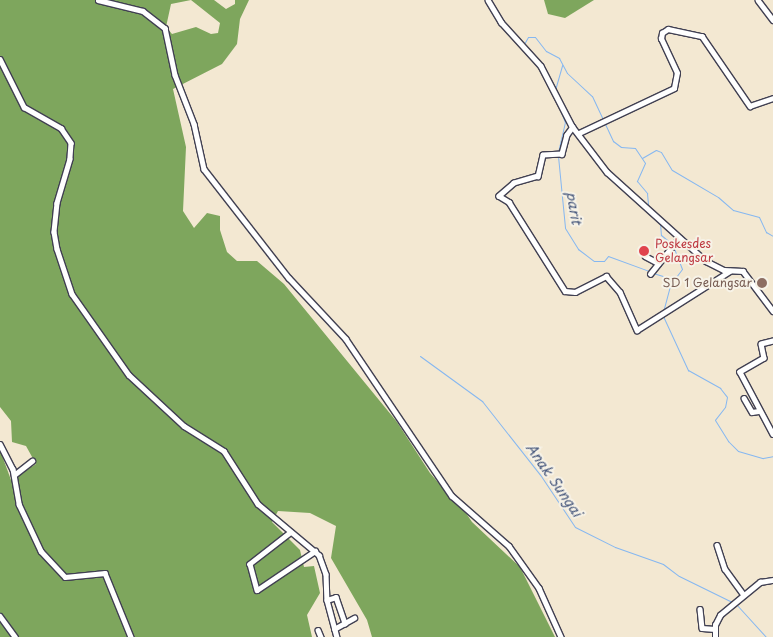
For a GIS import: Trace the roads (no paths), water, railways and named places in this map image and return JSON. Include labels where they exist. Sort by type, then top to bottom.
[{"type":"street","points":[[98,0],[142,11],[165,28],[174,75],[194,124],[204,169],[289,278],[346,339],[452,496],[509,546],[539,588],[561,637]]},
{"type":"street","points":[[488,0],[501,22],[541,66],[573,127],[607,172],[650,210],[656,213],[679,238],[712,265],[730,272],[742,271],[773,311]]},
{"type":"street","points":[[758,0],[773,20]]},
{"type":"street","points":[[578,133],[668,93],[675,86],[677,73],[661,39],[662,33],[668,29],[702,36],[750,106],[773,98]]},
{"type":"street","points":[[0,60],[24,107],[61,128],[71,144],[70,159],[57,204],[54,232],[57,249],[72,294],[130,375],[184,426],[224,451],[253,499],[290,533],[302,538],[314,551],[323,564],[327,600],[337,637]]},
{"type":"street","points":[[573,127],[558,155],[543,155],[538,176],[514,183],[499,196],[509,202],[565,291],[575,292],[607,276],[620,292],[637,330],[730,272]]},
{"type":"street","points":[[650,274],[679,238]]},
{"type":"street","points":[[645,256],[658,264]]},
{"type":"street","points":[[773,341],[761,344],[764,358],[740,372],[758,410],[773,434]]},
{"type":"street","points":[[744,398],[752,412],[758,410]]},
{"type":"street","points":[[0,444],[14,475],[18,504],[41,551],[65,577],[105,573],[131,637]]},
{"type":"street","points":[[14,475],[32,461]]},
{"type":"street","points":[[290,533],[250,564],[257,590],[314,551]]},
{"type":"street","points":[[717,545],[725,569],[743,594]]},
{"type":"street","points":[[715,637],[716,619],[743,594],[760,582],[773,580]]},
{"type":"street","points":[[327,600],[336,597],[345,623]]},
{"type":"street","points":[[700,609],[702,628],[715,629]]},
{"type":"street","points":[[0,616],[15,637]]},
{"type":"street","points":[[334,628],[354,618]]},
{"type":"street","points":[[318,630],[322,637]]},
{"type":"waterway","points":[[524,44],[528,37],[535,37],[546,51],[559,58],[567,73],[592,96],[613,141],[621,147],[635,148],[645,163],[637,181],[647,193],[648,205]]},
{"type":"waterway","name":"parit","points":[[555,90],[562,65]]},
{"type":"waterway","name":"parit","points":[[556,99],[565,122],[558,152]]},
{"type":"waterway","points":[[642,158],[656,150],[661,152],[672,170],[718,197],[733,210],[759,217],[766,232],[773,236]]},
{"type":"waterway","name":"parit","points":[[558,156],[565,228],[578,249],[594,261],[604,261],[608,256],[649,271]]},
{"type":"waterway","points":[[660,222],[661,235],[672,244]]},
{"type":"waterway","points":[[663,312],[670,285],[682,269],[674,248]]},
{"type":"waterway","name":"parit","points":[[653,273],[669,278],[670,285]]},
{"type":"waterway","points":[[663,316],[688,370],[720,388],[727,397],[725,407],[715,420],[728,441],[738,451],[763,458],[773,456]]},
{"type":"waterway","name":"Anak Sungai","points":[[420,356],[482,401],[541,476],[575,527],[615,547],[663,564],[679,576],[732,602]]},
{"type":"waterway","name":"Anak Sungai","points":[[736,604],[766,637]]},
{"type":"place","name":"Poskesdes Gelangsar","points":[[644,251]]},
{"type":"place","name":"SD 1 Gelangsar","points":[[762,283]]}]
